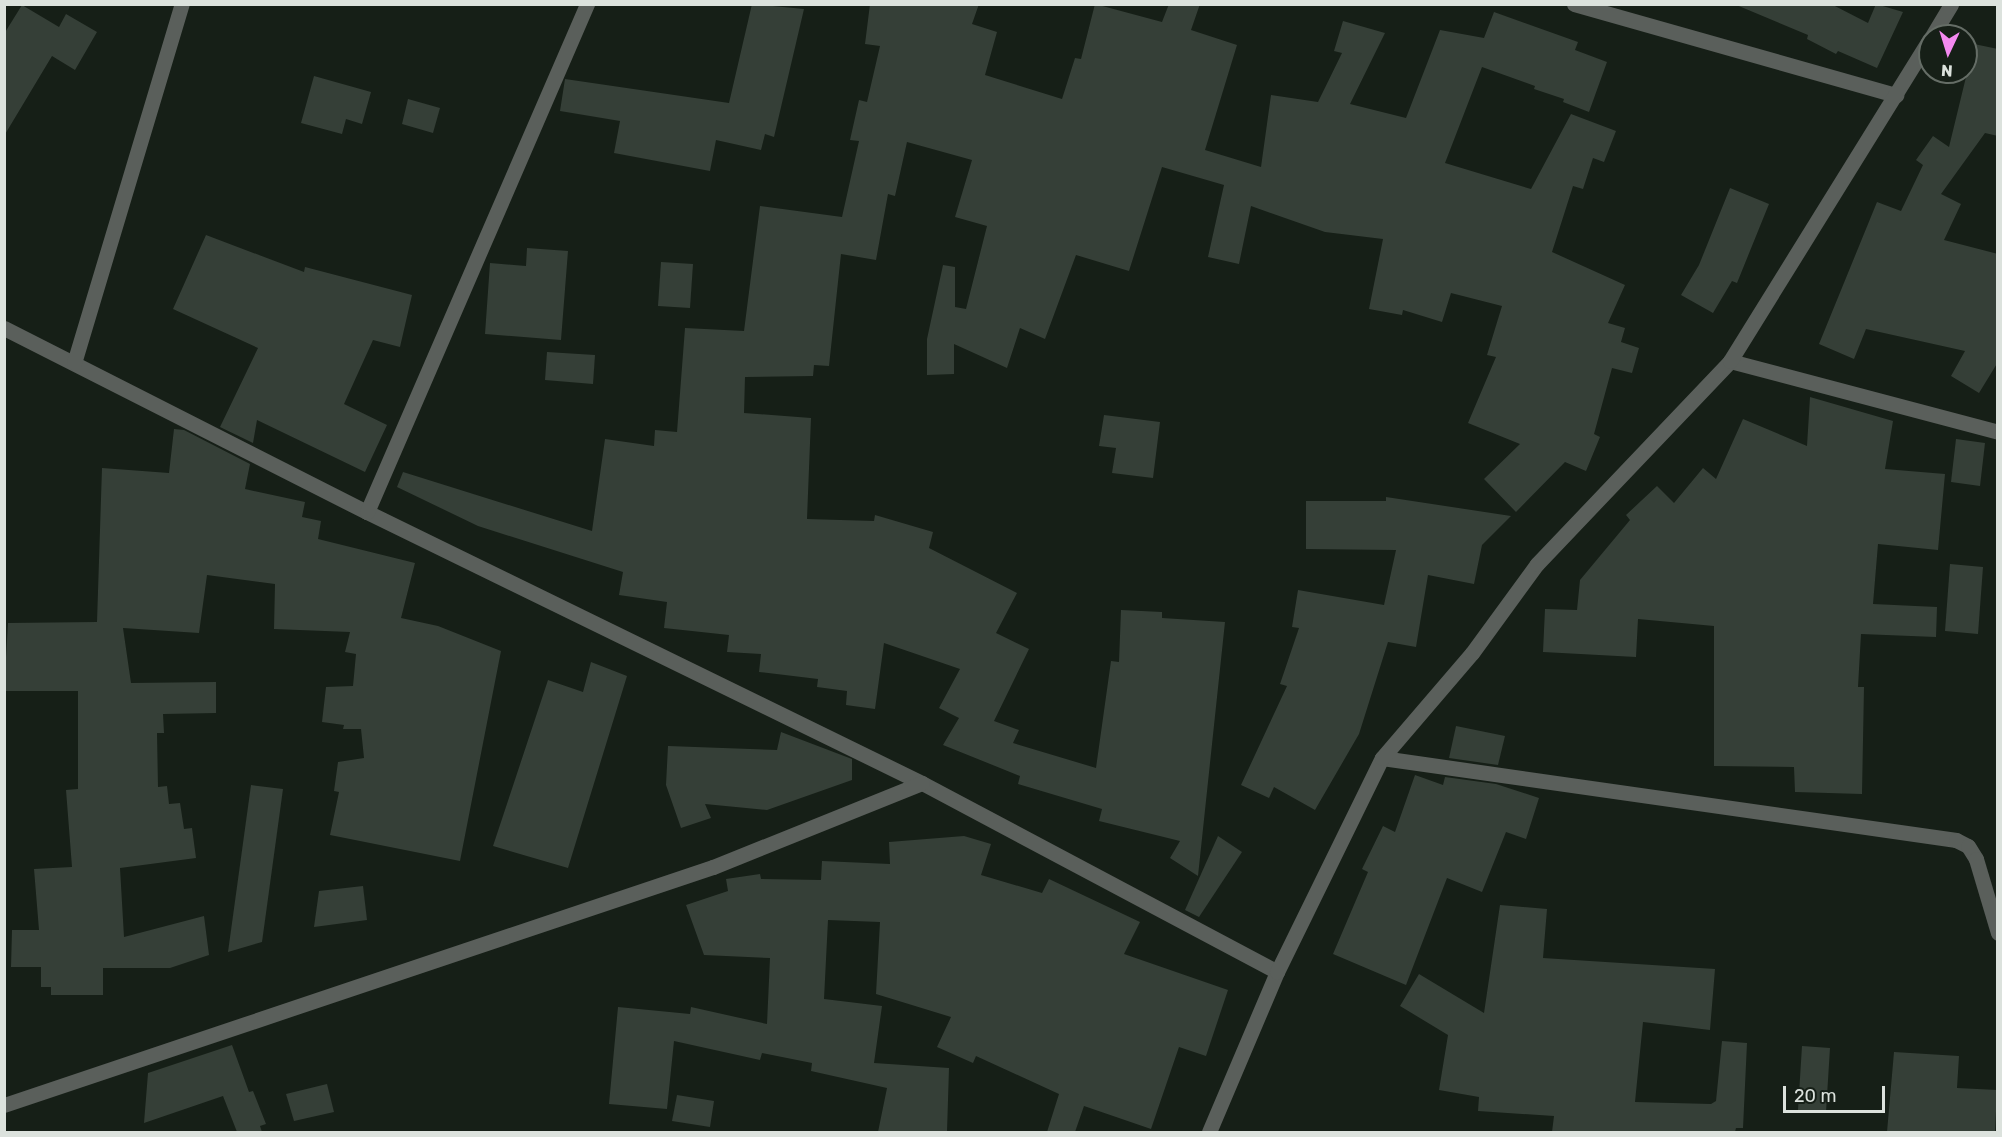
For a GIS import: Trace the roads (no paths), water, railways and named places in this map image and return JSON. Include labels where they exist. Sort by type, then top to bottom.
[{"type":"street","points":[[75,363],[182,4]]},
{"type":"street","points":[[367,512],[587,4]]},
{"type":"street","points":[[1574,4],[1896,95]]},
{"type":"street","points":[[1939,24],[1951,4]]},
{"type":"street","points":[[1209,1132],[1277,972],[1382,758],[1472,653],[1536,564],[1730,361],[1918,59]]},
{"type":"street","points":[[4,328],[367,512],[922,783],[1277,972]]},
{"type":"street","points":[[1730,361],[1998,432]]},
{"type":"street","points":[[1382,758],[1956,840],[1968,846],[1976,859],[1998,933]]},
{"type":"street","points":[[4,1104],[714,867],[922,783]]}]
